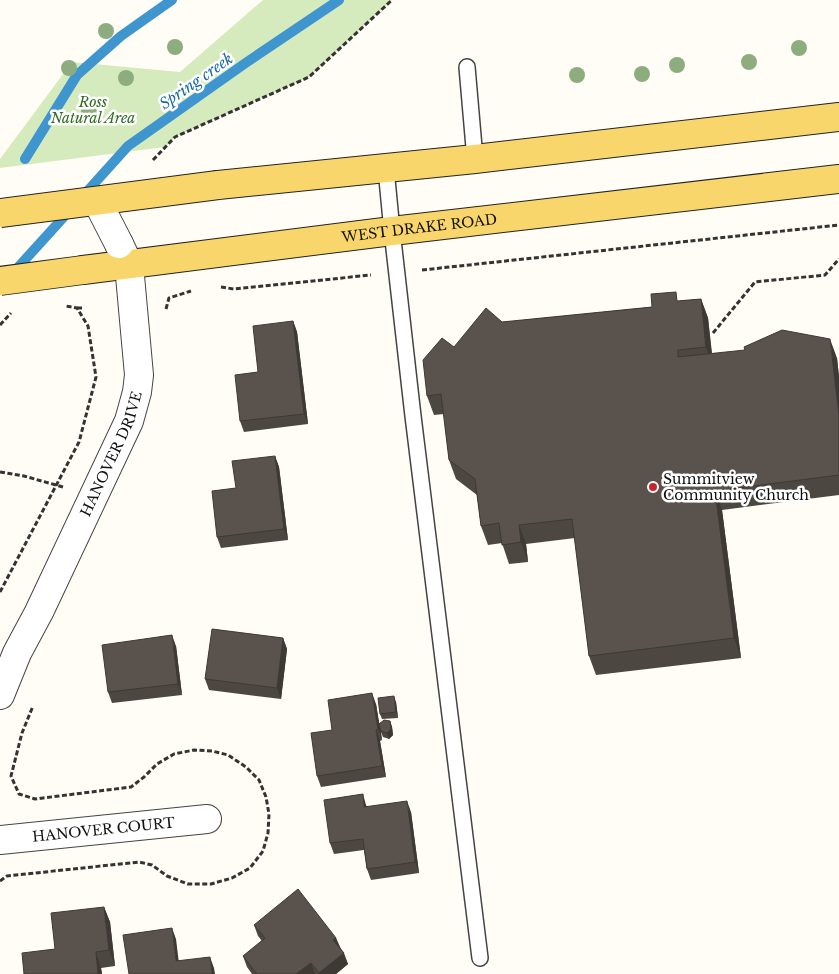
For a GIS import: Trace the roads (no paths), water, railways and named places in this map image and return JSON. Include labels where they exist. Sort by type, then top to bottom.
[{"type":"main road","points":[[0,213],[218,185],[386,169],[839,117]]},
{"type":"main road","name":"WEST DRAKE ROAD","points":[[0,281],[83,270],[124,254],[392,231],[839,179]]},
{"type":"street","name":"HANOVER DRIVE","points":[[0,695],[17,653],[39,612],[129,421],[137,392],[139,375],[124,254],[97,201]]},
{"type":"street","name":"HANOVER COURT","points":[[0,840],[207,819]]},
{"type":"lane","points":[[467,67],[475,159]]},
{"type":"lane","points":[[386,169],[413,416],[480,958]]},
{"type":"waterway","points":[[25,159],[77,75],[121,36],[172,0]]},
{"type":"waterway","name":"Spring creek","points":[[83,196],[128,146],[339,0]]},
{"type":"waterway","name":"Spring creek","points":[[12,274],[71,209]]},
{"type":"place","name":"Summitview Community Church","points":[[653,487]]},
{"type":"park label","name":"Ross Natural Area","points":[[93,110]]}]
